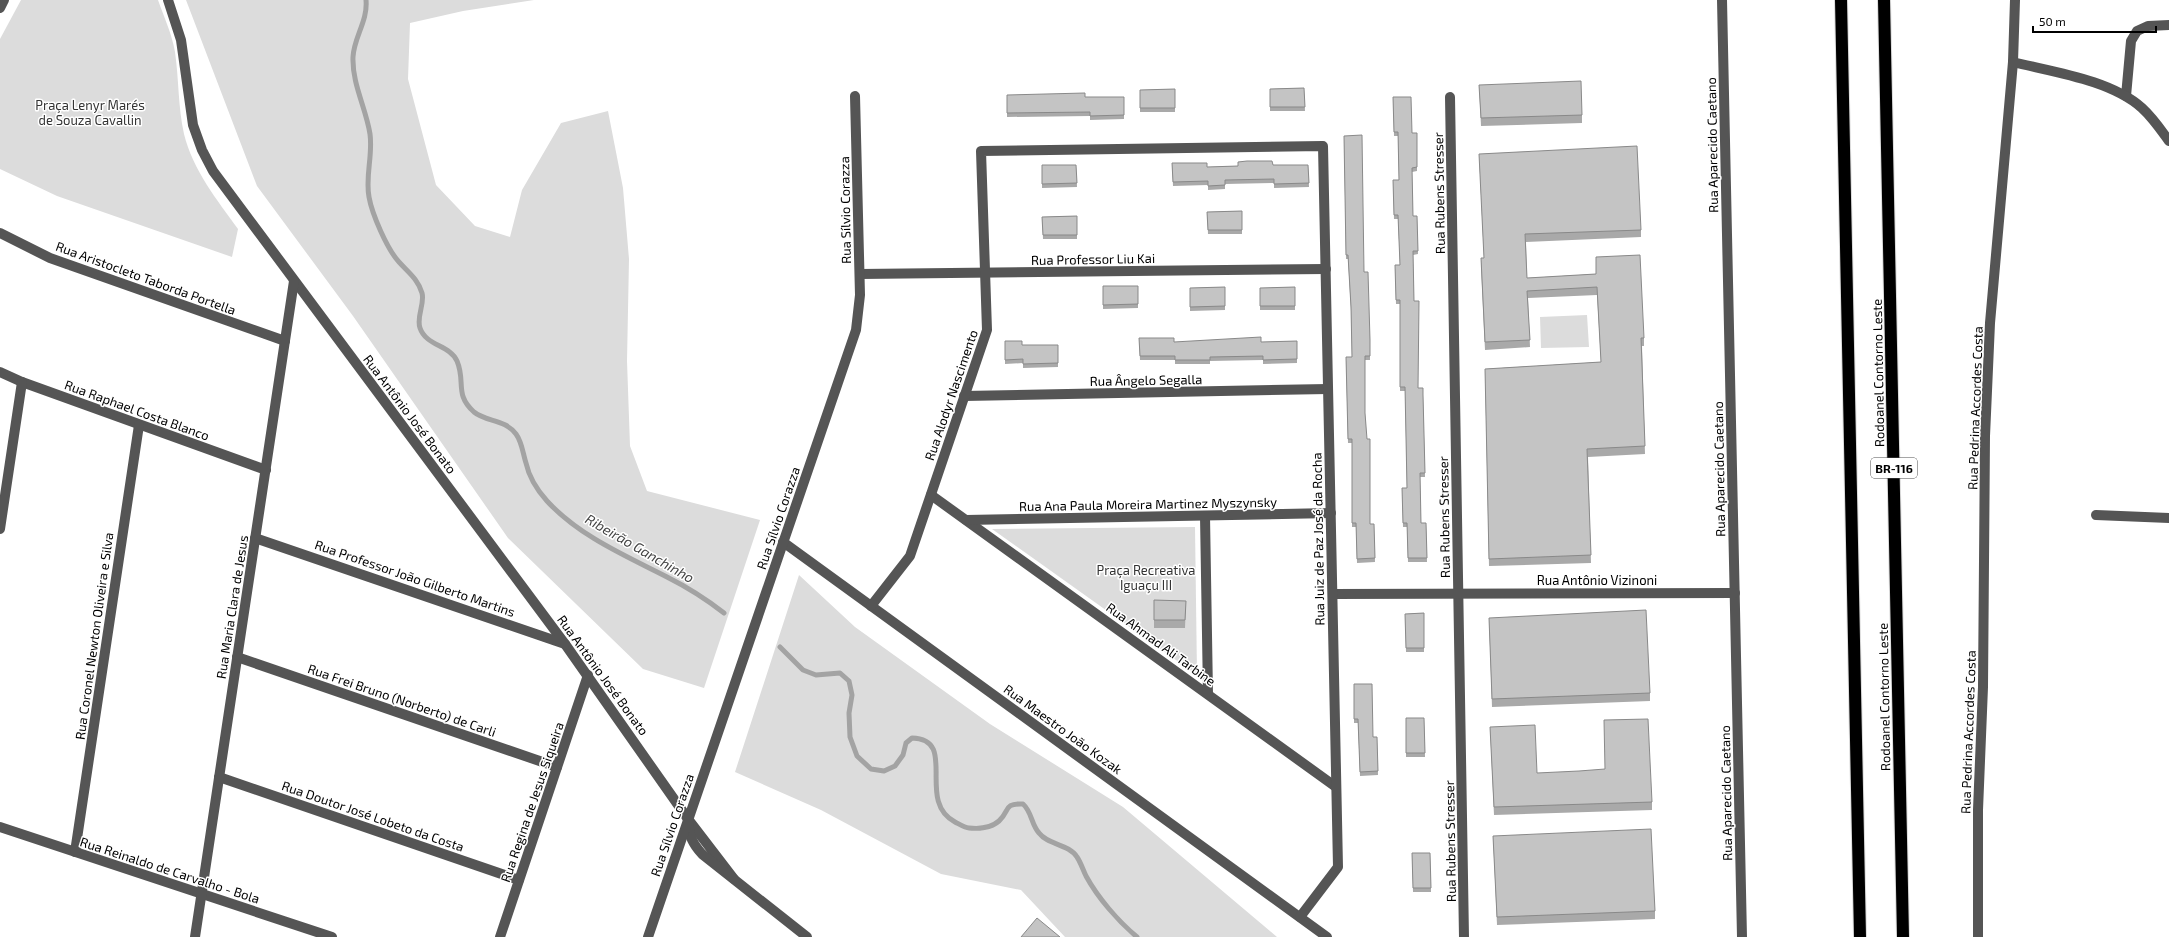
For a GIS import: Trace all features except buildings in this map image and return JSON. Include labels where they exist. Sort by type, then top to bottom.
[{"type":"highway","points":[[1841,0],[1860,937]]},
{"type":"highway","name":"Rodoanel Contorno Leste","points":[[1884,0],[1903,937]]},
{"type":"street","points":[[0,8],[4,0]]},
{"type":"street","name":"Rua Antônio José Bonato","points":[[168,0],[181,40],[189,105],[202,150],[212,171],[588,675],[688,819],[734,879],[807,937]]},
{"type":"street","name":"Rua Aparecido Caetano","points":[[1722,0],[1742,937]]},
{"type":"street","name":"Rua Pedrina Accordes Costa","points":[[1978,937],[1978,810],[1983,687],[1985,436],[1991,316],[2013,62],[2015,0]]},
{"type":"street","points":[[2126,96],[2131,41],[2137,31],[2148,26],[2169,25]]},
{"type":"street","points":[[2013,62],[2084,80],[2126,96],[2142,108],[2160,128],[2169,142]]},
{"type":"street","name":"Rua Sílvio Corazza","points":[[648,937],[856,330],[859,310],[860,274],[855,96]]},
{"type":"street","name":"Rua Rubens Stresser","points":[[1450,97],[1464,937]]},
{"type":"street","name":"Rua Juiz de Paz José da Rocha","points":[[981,151],[1323,146],[1338,867],[1300,917]]},
{"type":"street","name":"Rua Alodyr Nascimento","points":[[871,606],[910,556],[987,330],[981,151]]},
{"type":"street","name":"Rua Aristocleto Taborda Portella","points":[[0,233],[50,258],[285,341]]},
{"type":"street","name":"Rua Professor Liu Kai","points":[[860,274],[1326,269]]},
{"type":"street","name":"Rua Maria Clara de Jesus","points":[[195,937],[294,281]]},
{"type":"street","name":"Rua Raphael Costa Blanco","points":[[0,372],[22,382],[266,470]]},
{"type":"street","points":[[0,524],[22,382]]},
{"type":"street","name":"Rua Ângelo Segalla","points":[[964,396],[1328,389]]},
{"type":"street","name":"Rua Coronel Newton Oliveira e Silva","points":[[75,852],[139,424]]},
{"type":"street","name":"Rua Ahmad Ali Tarbine","points":[[931,495],[1336,787]]},
{"type":"street","name":"Rua Ana Paula Moreira Martinez Myszynsky","points":[[966,520],[1331,513]]},
{"type":"street","points":[[2096,515],[2169,518]]},
{"type":"street","points":[[1205,516],[1208,694]]},
{"type":"street","name":"Rua Professor João Gilberto Martins","points":[[256,538],[565,644]]},
{"type":"street","name":"Rua Maestro João Kozak","points":[[783,542],[1327,937]]},
{"type":"street","name":"Rua Antônio Vizinoni","points":[[1333,594],[1735,593]]},
{"type":"street","name":"Rua Frei Bruno (Norberto) de Carli","points":[[237,657],[557,767]]},
{"type":"street","name":"Rua Regina de Jesus Siqueira","points":[[500,937],[588,675]]},
{"type":"street","name":"Rua Doutor José Lobeto da Costa","points":[[219,777],[519,880]]},
{"type":"street","name":"Rua Reinaldo de Carvalho - Bola","points":[[0,827],[332,937]]},
{"type":"green space","name":"Praça Lenyr Marés de Souza Cavallin","points":[[21,0],[158,0],[174,45],[182,124],[188,147],[206,184],[238,229],[232,257],[57,196],[0,169],[0,39]]},
{"type":"green space","points":[[186,0],[534,0],[463,11],[410,23],[408,79],[436,185],[475,226],[510,237],[522,190],[561,123],[608,111],[623,188],[629,259],[627,361],[630,446],[647,491],[760,520],[704,688],[643,669],[508,538],[353,316],[257,186]]},
{"type":"green space","points":[[1587,315],[1589,347],[1541,348],[1540,317]]},
{"type":"green space","name":"Praça Recreativa Iguaçu III","points":[[1195,527],[1197,675],[992,529]]},
{"type":"green space","points":[[799,575],[855,627],[990,724],[1123,807],[1277,937],[1065,937],[1021,890],[941,874],[821,810],[735,772]]},
{"type":"waterway","name":"Ribeirão Ganchinho","points":[[366,0],[365,15],[354,50],[353,67],[368,124],[371,142],[368,181],[369,197],[377,222],[385,240],[394,256],[415,280],[422,293],[423,297],[419,324],[423,334],[432,342],[454,356],[461,375],[462,393],[468,406],[484,418],[501,423],[512,429],[516,434],[521,444],[527,468],[534,484],[547,501],[573,525],[588,535],[619,553],[682,585],[724,613]]},
{"type":"waterway","name":"Ribeirão Ganchinho","points":[[780,647],[803,670],[816,675],[840,673],[849,681],[852,695],[849,713],[850,737],[857,756],[871,769],[884,771],[895,766],[903,755],[906,743],[912,738],[926,741],[933,749],[936,759],[936,786],[938,800],[944,812],[955,822],[964,827],[980,828],[988,827],[999,821],[1010,806],[1023,804],[1039,833],[1048,840],[1069,849],[1073,853],[1102,901],[1137,937]]}]
